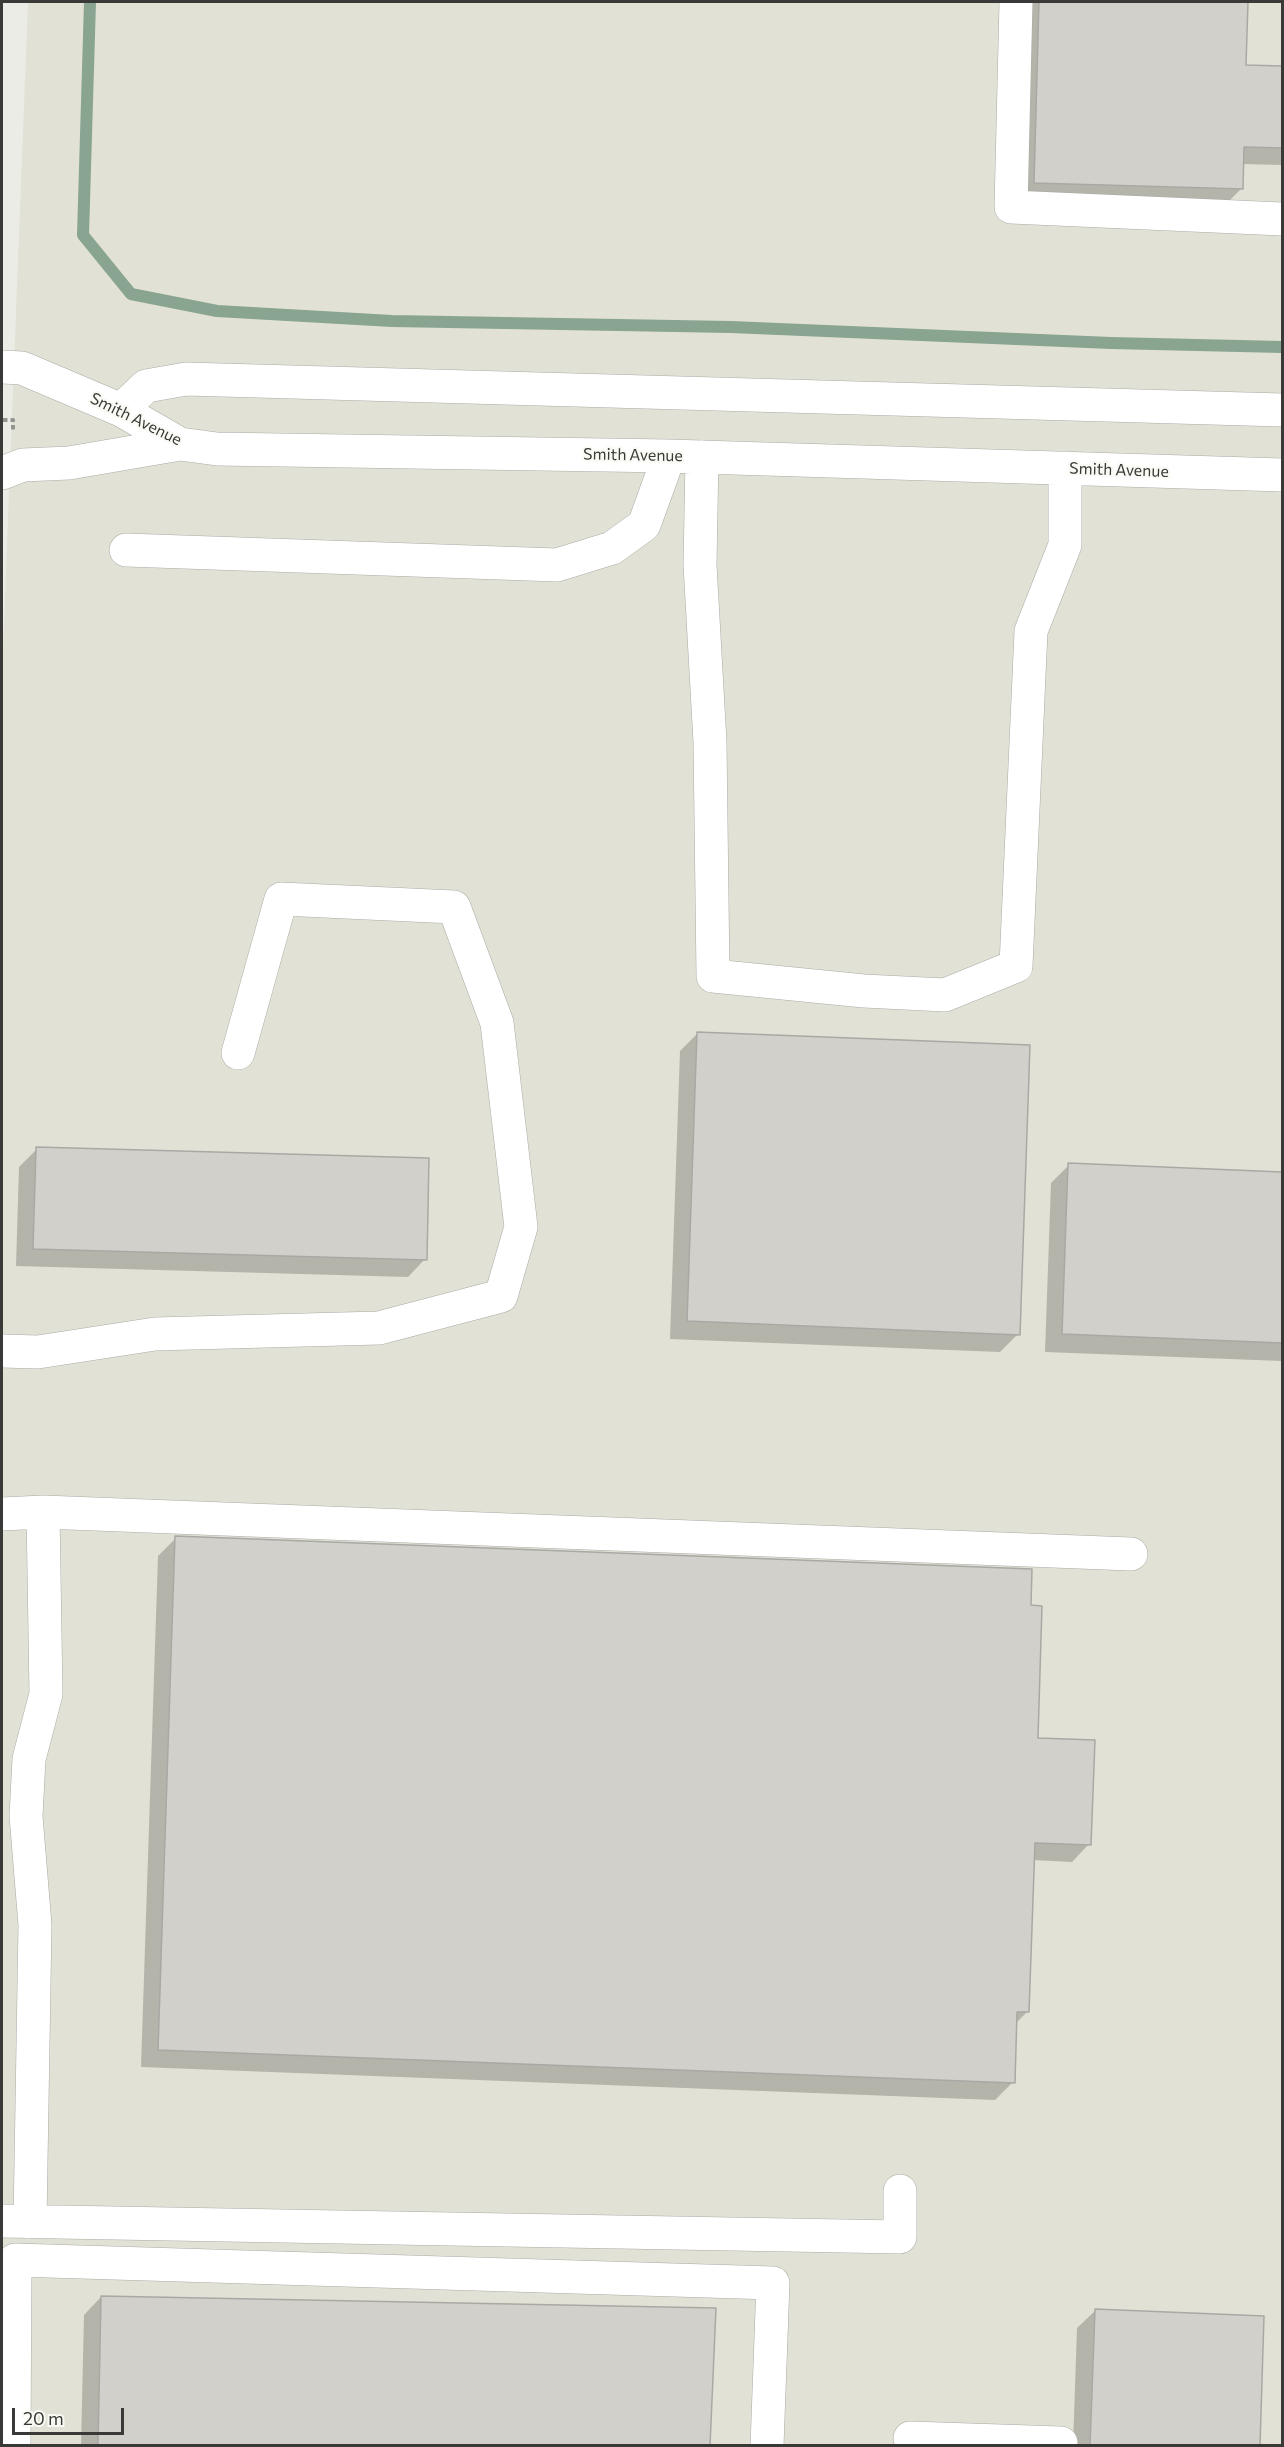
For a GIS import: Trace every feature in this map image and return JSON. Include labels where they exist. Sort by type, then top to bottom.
[{"type":"street","points":[[1016,2],[1011,207],[1282,219]]},
{"type":"street","name":"Smith Avenue","points":[[2,367],[22,368],[121,410],[180,444],[217,449],[669,456],[1282,475]]},
{"type":"street","points":[[121,410],[146,386],[186,379],[1282,410]]},
{"type":"street","points":[[2,473],[23,465],[69,463],[180,444]]},
{"type":"street","points":[[126,550],[557,565],[612,548],[644,525],[669,456]]},
{"type":"street","points":[[702,457],[700,565],[710,742],[713,976],[864,991],[945,995],[1016,966],[1031,631],[1065,545],[1065,468]]},
{"type":"street","points":[[2,1351],[38,1352],[155,1334],[379,1328],[501,1296],[521,1227],[497,1023],[454,907],[281,899],[238,1053]]},
{"type":"street","points":[[2,1514],[43,1512],[1131,1554]]},
{"type":"street","points":[[43,1512],[46,1694],[29,1759],[26,1816],[35,1925],[16,2222],[900,2237],[900,2191]]},
{"type":"street","points":[[14,2445],[15,2260],[773,2283],[767,2445]]},
{"type":"street","points":[[910,2439],[1061,2443],[1061,2445]]},
{"type":"path","points":[[3,420],[13,420],[13,434]]},
{"type":"shaded area","points":[[28,2],[1282,2],[1282,2445],[2,2446],[2,674]]},
{"type":"building","points":[[1039,2],[1248,2],[1246,65],[1282,66],[1282,148],[1244,147],[1243,189],[1034,183]]},
{"type":"building","points":[[697,1032],[1030,1045],[1020,1335],[687,1321]]},
{"type":"building","points":[[36,1147],[429,1158],[427,1260],[33,1249]]},
{"type":"building","points":[[1068,1163],[1282,1172],[1282,1343],[1062,1334]]},
{"type":"building","points":[[175,1536],[1032,1569],[1031,1605],[1042,1606],[1038,1738],[1095,1740],[1091,1845],[1035,1843],[1029,2012],[1017,2012],[1015,2083],[158,2050]]},
{"type":"building","points":[[101,2296],[716,2308],[710,2446],[98,2446]]},
{"type":"building","points":[[1095,2309],[1264,2316],[1260,2446],[1090,2446]]},
{"type":"waterway","points":[[90,2],[83,235],[131,294],[217,311],[392,321],[731,327],[1111,343],[1282,347]]}]
